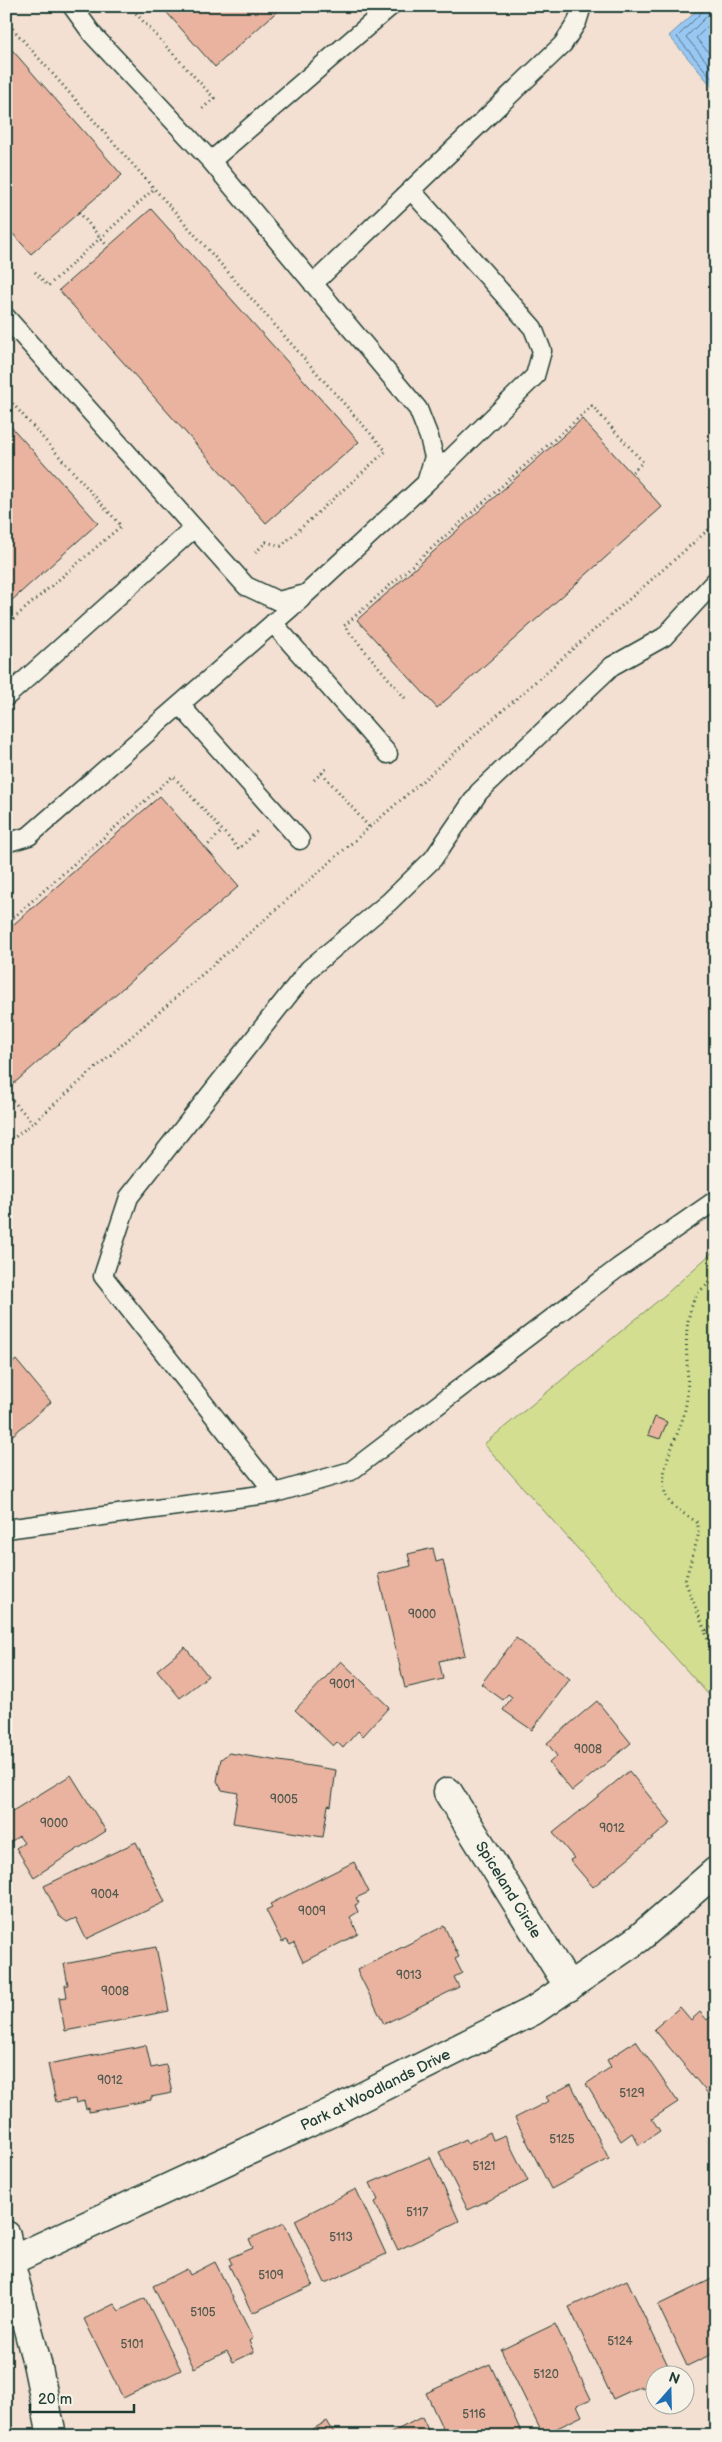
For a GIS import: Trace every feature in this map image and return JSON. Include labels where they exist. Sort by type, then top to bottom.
[{"type":"street","name":"Spiceland Circle","points":[[448,1792],[569,1987]]},
{"type":"street","name":"Park at Woodlands Drive","points":[[8,2262],[332,2112],[533,2011],[638,1939],[716,1871]]},
{"type":"street","points":[[6,2235],[8,2262],[38,2363],[52,2436]]},
{"type":"lane","points":[[72,6],[93,35],[211,161],[418,409],[429,437],[434,457],[426,484]]},
{"type":"lane","points":[[211,161],[391,6]]},
{"type":"lane","points":[[314,284],[563,44],[578,22],[582,6]]},
{"type":"lane","points":[[7,844],[29,836],[306,594],[426,484],[535,376],[542,352],[533,328],[411,190]]},
{"type":"lane","points":[[6,317],[246,586],[278,601],[306,594]]},
{"type":"lane","points":[[6,697],[194,528]]},
{"type":"lane","points":[[275,1493],[103,1276],[129,1197],[309,970],[389,902],[432,859],[457,822],[486,785],[612,666],[664,637],[716,580]]},
{"type":"lane","points":[[273,623],[388,754]]},
{"type":"lane","points":[[180,705],[300,840]]},
{"type":"lane","points":[[6,1529],[275,1493],[351,1471],[618,1268],[716,1200]]},
{"type":"path","points":[[129,6],[214,98],[192,117]]},
{"type":"path","points":[[6,21],[156,188],[386,451],[281,546],[266,542],[251,556]]},
{"type":"path","points":[[35,272],[48,286],[156,188]]},
{"type":"path","points":[[79,212],[108,247]]},
{"type":"path","points":[[6,396],[121,526],[6,624]]},
{"type":"path","points":[[405,698],[344,626],[592,406],[643,462],[631,473]]},
{"type":"path","points":[[6,1139],[15,1137],[33,1123],[716,523]]},
{"type":"path","points":[[314,780],[328,767]]},
{"type":"path","points":[[322,773],[369,827]]},
{"type":"path","points":[[6,924],[173,776],[239,849],[259,830]]},
{"type":"path","points":[[205,848],[222,831]]},
{"type":"path","points":[[6,1093],[33,1123]]},
{"type":"path","points":[[716,1279],[700,1289],[692,1304],[685,1346],[688,1387],[685,1410],[663,1474],[665,1494],[674,1507],[698,1524],[698,1537],[685,1581],[716,1664]]},
{"type":"path","points":[[705,1631],[716,1625]]},
{"type":"green space","points":[[716,1249],[716,1703],[484,1444],[665,1295]]},
{"type":"water","points":[[702,6],[716,6],[716,91],[669,36]]},
{"type":"building","points":[[161,6],[283,6],[215,67]]},
{"type":"building","points":[[6,43],[122,175],[31,254],[6,226]]},
{"type":"building","points":[[151,209],[359,442],[266,523],[59,290]]},
{"type":"building","points":[[582,419],[662,507],[437,708],[357,620]]},
{"type":"building","points":[[6,421],[98,523],[10,602],[6,598]]},
{"type":"building","points":[[160,796],[239,886],[11,1086],[6,1081],[6,931]]},
{"type":"building","points":[[16,1360],[51,1402],[6,1441],[6,1369]]},
{"type":"building","points":[[655,1417],[667,1422],[660,1439],[648,1435]]},
{"type":"building","points":[[433,1548],[436,1562],[443,1560],[465,1655],[439,1661],[443,1679],[405,1688],[378,1574],[411,1566],[408,1554]]},
{"type":"building","points":[[516,1638],[570,1679],[532,1730],[503,1710],[512,1697],[508,1694],[503,1700],[481,1684]]},
{"type":"building","points":[[185,1647],[208,1676],[180,1698],[157,1670]]},
{"type":"building","points":[[341,1661],[389,1707],[363,1736],[358,1731],[343,1748],[337,1742],[333,1746],[295,1710]]},
{"type":"building","points":[[597,1701],[631,1743],[572,1791],[549,1763],[557,1756],[547,1743]]},
{"type":"building","points":[[229,1753],[336,1770],[331,1806],[328,1805],[323,1837],[233,1823],[238,1793],[222,1790],[217,1781],[221,1759]]},
{"type":"building","points":[[629,1771],[671,1823],[593,1887],[570,1860],[574,1858],[553,1833]]},
{"type":"building","points":[[71,1775],[106,1831],[34,1877],[16,1848],[24,1843],[19,1836],[9,1843],[6,1839],[6,1815]]},
{"type":"building","points":[[136,1842],[165,1902],[86,1939],[76,1918],[67,1922],[59,1916],[44,1886]]},
{"type":"building","points":[[354,1862],[369,1892],[356,1898],[359,1903],[355,1905],[358,1912],[350,1917],[358,1934],[303,1962],[294,1943],[290,1945],[287,1940],[282,1942],[266,1910],[272,1907],[270,1904]]},
{"type":"building","points":[[444,1926],[459,1957],[455,1959],[462,1973],[454,1977],[459,1987],[384,2024],[357,1970]]},
{"type":"building","points":[[156,1947],[169,2011],[65,2031],[59,1998],[67,1997],[65,1985],[68,1985],[64,1964]]},
{"type":"building","points":[[680,2007],[691,2020],[700,2012],[707,2020],[716,2013],[715,2102],[654,2029]]},
{"type":"building","points":[[636,2041],[678,2102],[652,2119],[660,2131],[639,2145],[632,2133],[621,2141],[586,2084],[611,2067],[607,2060]]},
{"type":"building","points":[[146,2045],[151,2068],[166,2065],[172,2093],[151,2097],[151,2100],[89,2112],[89,2108],[86,2109],[84,2101],[76,2103],[75,2099],[56,2102],[48,2064]]},
{"type":"building","points":[[571,2084],[609,2159],[551,2189],[515,2118],[549,2101],[546,2097]]},
{"type":"building","points":[[490,2132],[493,2140],[505,2135],[528,2181],[468,2210],[439,2152],[466,2139],[468,2143]]},
{"type":"building","points":[[430,2157],[459,2221],[398,2250],[375,2202],[378,2200],[370,2183]]},
{"type":"building","points":[[356,2189],[386,2254],[325,2283],[295,2220]]},
{"type":"building","points":[[284,2223],[313,2285],[252,2313],[229,2265],[232,2264],[229,2258],[253,2248],[249,2239]]},
{"type":"building","points":[[215,2262],[253,2338],[249,2341],[254,2352],[233,2362],[227,2351],[194,2368],[153,2286],[187,2269],[190,2275]]},
{"type":"building","points":[[716,2277],[716,2352],[691,2364],[686,2364],[658,2305]]},
{"type":"building","points":[[627,2280],[667,2364],[644,2364],[644,2387],[642,2388],[641,2386],[613,2399],[569,2307]]},
{"type":"building","points":[[145,2298],[181,2370],[123,2398],[84,2319],[114,2304],[119,2311]]},
{"type":"building","points":[[555,2324],[591,2399],[577,2405],[582,2416],[543,2435],[501,2350]]},
{"type":"building","points":[[490,2364],[523,2436],[446,2436],[426,2393]]},
{"type":"building","points":[[422,2417],[431,2436],[385,2436]]},
{"type":"building","points":[[327,2421],[336,2436],[301,2436]]}]
